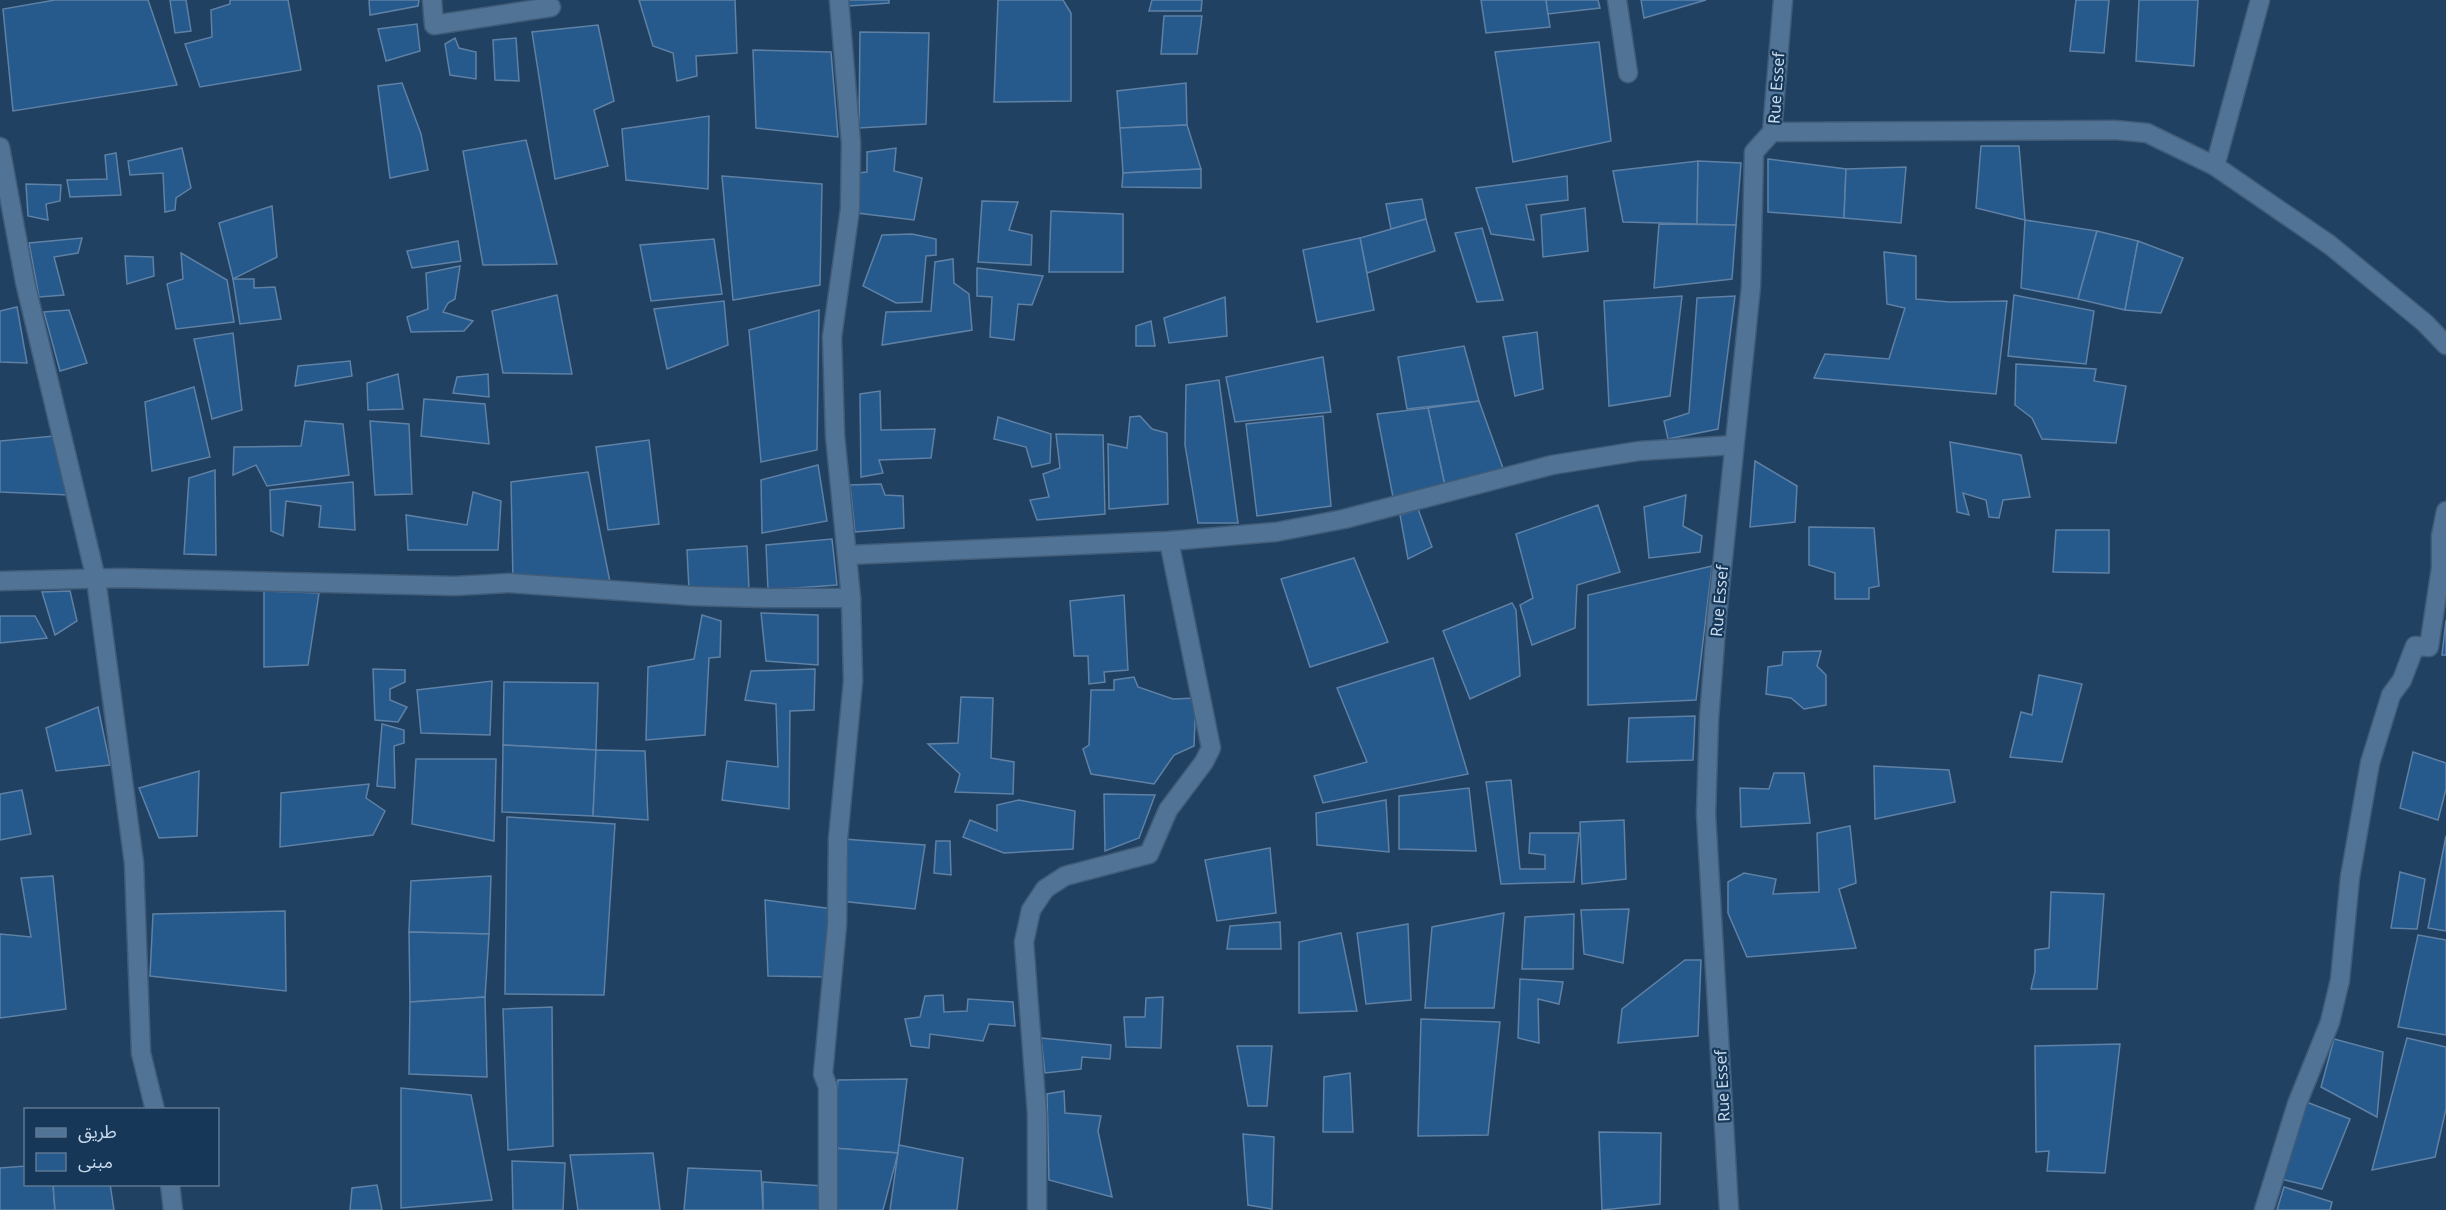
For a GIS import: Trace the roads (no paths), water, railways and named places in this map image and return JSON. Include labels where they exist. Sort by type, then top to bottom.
[{"type":"street","points":[[432,0],[434,26],[551,8]]},
{"type":"street","points":[[828,1210],[828,1087],[823,1074],[837,925],[838,839],[853,681],[851,598],[835,435],[832,337],[850,209],[850,143],[839,0]]},
{"type":"street","points":[[1617,0],[1628,73]]},
{"type":"street","name":"Rue Essef","points":[[1729,1210],[1706,814],[1709,720],[1751,286],[1754,152],[1772,132],[1783,0]]},
{"type":"street","points":[[2215,166],[2260,0]]},
{"type":"street","points":[[1772,132],[2115,130],[2147,133],[2215,166],[2330,245],[2426,323],[2446,345]]},
{"type":"street","points":[[0,147],[25,282],[96,579],[134,863],[141,1053],[155,1108]]},
{"type":"street","points":[[848,555],[1169,541],[1276,532],[1333,521],[1552,465],[1639,451],[1734,445]]},
{"type":"street","points":[[2264,1210],[2297,1104],[2330,1022],[2340,980],[2350,877],[2359,820],[2370,763],[2381,725],[2391,695],[2402,680],[2415,646],[2429,647],[2441,568],[2446,510]]},
{"type":"street","points":[[1037,1210],[1037,1114],[1024,942],[1031,910],[1045,889],[1065,876],[1149,854],[1168,810],[1204,762],[1211,748],[1169,541]]},
{"type":"street","points":[[0,581],[96,579],[367,582],[455,586],[509,583],[694,596],[851,598]]},
{"type":"street","points":[[170,1186],[173,1210]]}]
